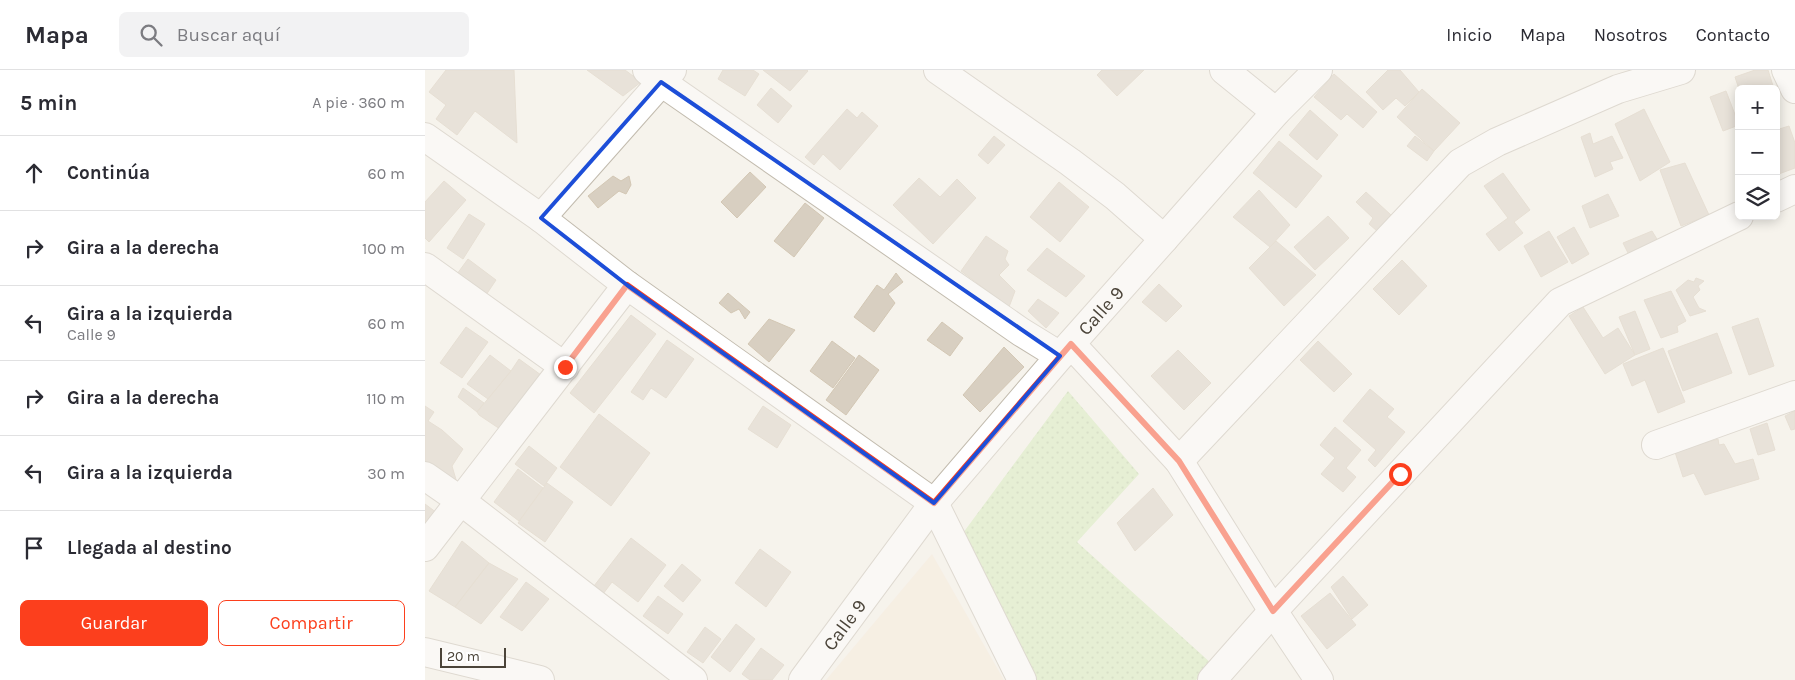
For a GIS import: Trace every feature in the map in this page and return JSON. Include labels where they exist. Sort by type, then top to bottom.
[{"type":"street","points":[[938,70],[1013,121],[1107,190],[1164,239]]},
{"type":"street","points":[[1224,70],[1276,112]]},
{"type":"street","name":"Calle 9","points":[[803,680],[934,503],[1276,112],[1318,70]]},
{"type":"street","points":[[1179,461],[1460,163],[1614,80],[1681,70]]},
{"type":"street","points":[[1786,70],[1795,89]]},
{"type":"street","points":[[541,218],[660,74],[1021,332],[1066,350],[1179,461],[1273,611],[1319,680]]},
{"type":"street","points":[[425,137],[541,218],[627,285],[934,503],[1022,680]]},
{"type":"street","points":[[1780,196],[1795,189]]},
{"type":"street","points":[[1212,680],[1273,611],[1560,302],[1735,218]]},
{"type":"street","points":[[425,267],[565,367]]},
{"type":"street","points":[[425,548],[627,285]]},
{"type":"street","points":[[1657,445],[1795,395]]},
{"type":"street","points":[[425,476],[693,680]]},
{"type":"street","points":[[425,652],[539,680]]},
{"type":"highlighted area","points":[[661,82],[1060,356],[934,503],[627,285],[541,218]]},
{"type":"shaded area","points":[[932,554],[1004,680],[826,680]]},
{"type":"green space","points":[[1068,391],[1139,474],[1077,542],[1212,664],[1196,680],[1036,680],[1017,647],[963,533]]},
{"type":"building","points":[[446,70],[514,70],[517,143],[475,111],[457,135],[436,119],[446,105],[429,92]]},
{"type":"building","points":[[587,70],[625,70],[641,82],[623,96]]},
{"type":"building","points":[[723,70],[753,70],[759,74],[745,96],[718,79]]},
{"type":"building","points":[[763,70],[807,70],[808,71],[790,91]]},
{"type":"building","points":[[1102,70],[1144,70],[1117,96],[1097,75]]},
{"type":"building","points":[[1388,70],[1400,70],[1419,92],[1405,106],[1396,98],[1383,110],[1366,92]]},
{"type":"building","points":[[1755,70],[1768,70],[1773,85],[1738,85],[1735,77]]},
{"type":"building","points":[[1334,74],[1377,112],[1363,128],[1347,114],[1341,120],[1314,97]]},
{"type":"building","points":[[771,88],[792,106],[778,123],[757,105]]},
{"type":"building","points":[[1422,89],[1460,123],[1434,151],[1397,117]]},
{"type":"building","points":[[1726,91],[1735,115],[1735,126],[1723,131],[1710,97]]},
{"type":"building","points":[[847,109],[857,118],[862,112],[878,126],[840,170],[823,154],[814,165],[805,157]]},
{"type":"building","points":[[1644,109],[1670,162],[1640,181],[1615,124]]},
{"type":"building","points":[[1310,110],[1338,135],[1317,160],[1289,135]]},
{"type":"building","points":[[1789,126],[1795,143],[1795,168],[1780,174],[1780,130]]},
{"type":"building","points":[[1590,133],[1593,144],[1612,136],[1623,158],[1610,162],[1613,169],[1595,177],[1581,137]]},
{"type":"building","points":[[994,136],[1005,145],[988,164],[978,155]]},
{"type":"building","points":[[1415,136],[1434,151],[1427,161],[1407,146]]},
{"type":"building","points":[[1279,141],[1322,176],[1296,208],[1253,173]]},
{"type":"building","points":[[1685,163],[1709,215],[1681,226],[1660,170]]},
{"type":"building","points":[[750,172],[766,187],[737,218],[721,202]]},
{"type":"building","points":[[1503,173],[1530,210],[1514,222],[1523,233],[1499,251],[1486,234],[1508,218],[1484,186]]},
{"type":"building","points":[[613,176],[621,181],[629,176],[631,185],[626,194],[619,191],[598,208],[588,196]]},
{"type":"building","points":[[919,178],[940,197],[957,179],[976,198],[933,244],[893,205]]},
{"type":"building","points":[[444,181],[466,200],[429,242],[425,238],[425,202]]},
{"type":"building","points":[[1059,182],[1089,207],[1060,242],[1030,217]]},
{"type":"building","points":[[1259,190],[1290,225],[1270,247],[1233,217]]},
{"type":"building","points":[[1366,192],[1391,215],[1377,231],[1369,224],[1373,218],[1356,202]]},
{"type":"building","points":[[1608,194],[1619,216],[1590,228],[1582,206]]},
{"type":"building","points":[[805,203],[824,218],[794,257],[774,241]]},
{"type":"building","points":[[469,214],[485,224],[463,259],[447,248]]},
{"type":"building","points":[[1328,216],[1349,238],[1315,270],[1294,247]]},
{"type":"building","points":[[1574,227],[1589,254],[1572,264],[1557,237]]},
{"type":"building","points":[[1549,231],[1568,262],[1541,277],[1524,246]]},
{"type":"building","points":[[1652,231],[1660,244],[1630,257],[1623,243]]},
{"type":"building","points":[[986,236],[1008,251],[1005,259],[1009,265],[999,275],[1015,291],[1009,307],[961,271]]},
{"type":"building","points":[[1276,241],[1316,275],[1284,306],[1249,268]]},
{"type":"building","points":[[1047,248],[1085,276],[1066,297],[1027,270]]},
{"type":"building","points":[[468,259],[496,280],[486,295],[457,274]]},
{"type":"building","points":[[1402,260],[1427,286],[1399,315],[1373,289]]},
{"type":"building","points":[[896,273],[903,282],[888,294],[895,303],[874,332],[854,317],[877,285],[884,290]]},
{"type":"building","points":[[1696,278],[1704,281],[1698,286],[1700,290],[1693,297],[1699,308],[1706,311],[1690,316],[1676,290],[1688,280],[1694,282]]},
{"type":"building","points":[[1159,284],[1182,306],[1166,322],[1142,302]]},
{"type":"building","points":[[1671,291],[1686,321],[1677,326],[1678,332],[1661,338],[1644,300]]},
{"type":"building","points":[[728,293],[750,312],[745,319],[739,309],[731,313],[719,303]]},
{"type":"building","points":[[1038,299],[1059,313],[1046,328],[1028,311]]},
{"type":"building","points":[[1583,307],[1603,338],[1618,328],[1635,355],[1605,374],[1569,316]]},
{"type":"building","points":[[1635,311],[1650,349],[1635,355],[1619,317]]},
{"type":"building","points":[[631,315],[656,334],[594,413],[570,393]]},
{"type":"building","points":[[1758,318],[1774,366],[1749,375],[1732,327]]},
{"type":"building","points":[[769,319],[795,330],[769,362],[748,344]]},
{"type":"building","points":[[942,322],[963,338],[950,356],[927,340]]},
{"type":"building","points":[[466,327],[488,342],[462,378],[440,363]]},
{"type":"building","points":[[1717,333],[1732,373],[1683,391],[1668,351]]},
{"type":"building","points":[[667,340],[694,359],[666,398],[651,388],[643,400],[631,392]]},
{"type":"building","points":[[832,341],[855,358],[833,388],[810,371]]},
{"type":"building","points":[[1318,341],[1352,374],[1334,392],[1300,360]]},
{"type":"building","points":[[1004,347],[1024,367],[980,412],[963,395]]},
{"type":"building","points":[[1663,348],[1685,402],[1658,413],[1645,380],[1632,386],[1623,364]]},
{"type":"building","points":[[1178,350],[1211,383],[1184,410],[1151,376]]},
{"type":"building","points":[[490,355],[511,371],[488,399],[467,384]]},
{"type":"building","points":[[859,355],[879,370],[846,415],[826,400]]},
{"type":"building","points":[[519,359],[541,375],[500,429],[477,412]]},
{"type":"building","points":[[463,388],[484,403],[477,412],[458,397]]},
{"type":"building","points":[[1370,389],[1394,409],[1387,417],[1405,432],[1375,467],[1368,460],[1376,450],[1343,421]]},
{"type":"building","points":[[425,406],[434,412],[428,421],[442,430],[463,449],[452,466],[459,490],[425,465]]},
{"type":"building","points":[[763,406],[791,425],[777,448],[748,429]]},
{"type":"building","points":[[1795,411],[1795,429],[1791,430],[1785,416]]},
{"type":"building","points":[[599,414],[650,453],[611,506],[560,467]]},
{"type":"building","points":[[1767,423],[1775,450],[1758,455],[1750,429]]},
{"type":"building","points":[[1335,427],[1361,450],[1346,468],[1356,477],[1343,492],[1321,474],[1335,458],[1320,445]]},
{"type":"building","points":[[1718,439],[1719,445],[1724,444],[1735,464],[1753,459],[1759,479],[1705,495],[1694,473],[1683,477],[1675,452]]},
{"type":"building","points":[[529,446],[557,468],[544,486],[515,464]]},
{"type":"building","points":[[518,469],[543,488],[519,521],[494,502]]},
{"type":"building","points":[[547,483],[573,502],[545,542],[518,523]]},
{"type":"building","points":[[1153,488],[1173,515],[1135,551],[1117,523]]},
{"type":"building","points":[[425,504],[437,513],[425,529]]},
{"type":"building","points":[[631,538],[666,565],[638,602],[612,582],[603,594],[594,586]]},
{"type":"building","points":[[462,541],[489,563],[455,607],[429,591]]},
{"type":"building","points":[[760,549],[791,572],[766,607],[735,583]]},
{"type":"building","points":[[489,563],[518,579],[481,624],[455,607]]},
{"type":"building","points":[[682,564],[701,580],[683,602],[664,586]]},
{"type":"building","points":[[1343,576],[1368,605],[1352,619],[1331,587]]},
{"type":"building","points":[[526,582],[549,599],[522,631],[500,617]]},
{"type":"building","points":[[1330,593],[1356,625],[1327,649],[1301,616]]},
{"type":"building","points":[[658,596],[683,614],[668,634],[643,616]]},
{"type":"building","points":[[736,624],[755,639],[730,672],[711,657]]},
{"type":"building","points":[[705,627],[721,639],[703,663],[687,652]]},
{"type":"building","points":[[761,648],[784,665],[772,680],[750,680],[742,674]]},
{"type":"route","points":[[565,367],[627,285],[934,503],[1071,344],[1179,461],[1273,611],[1400,474]]}]
